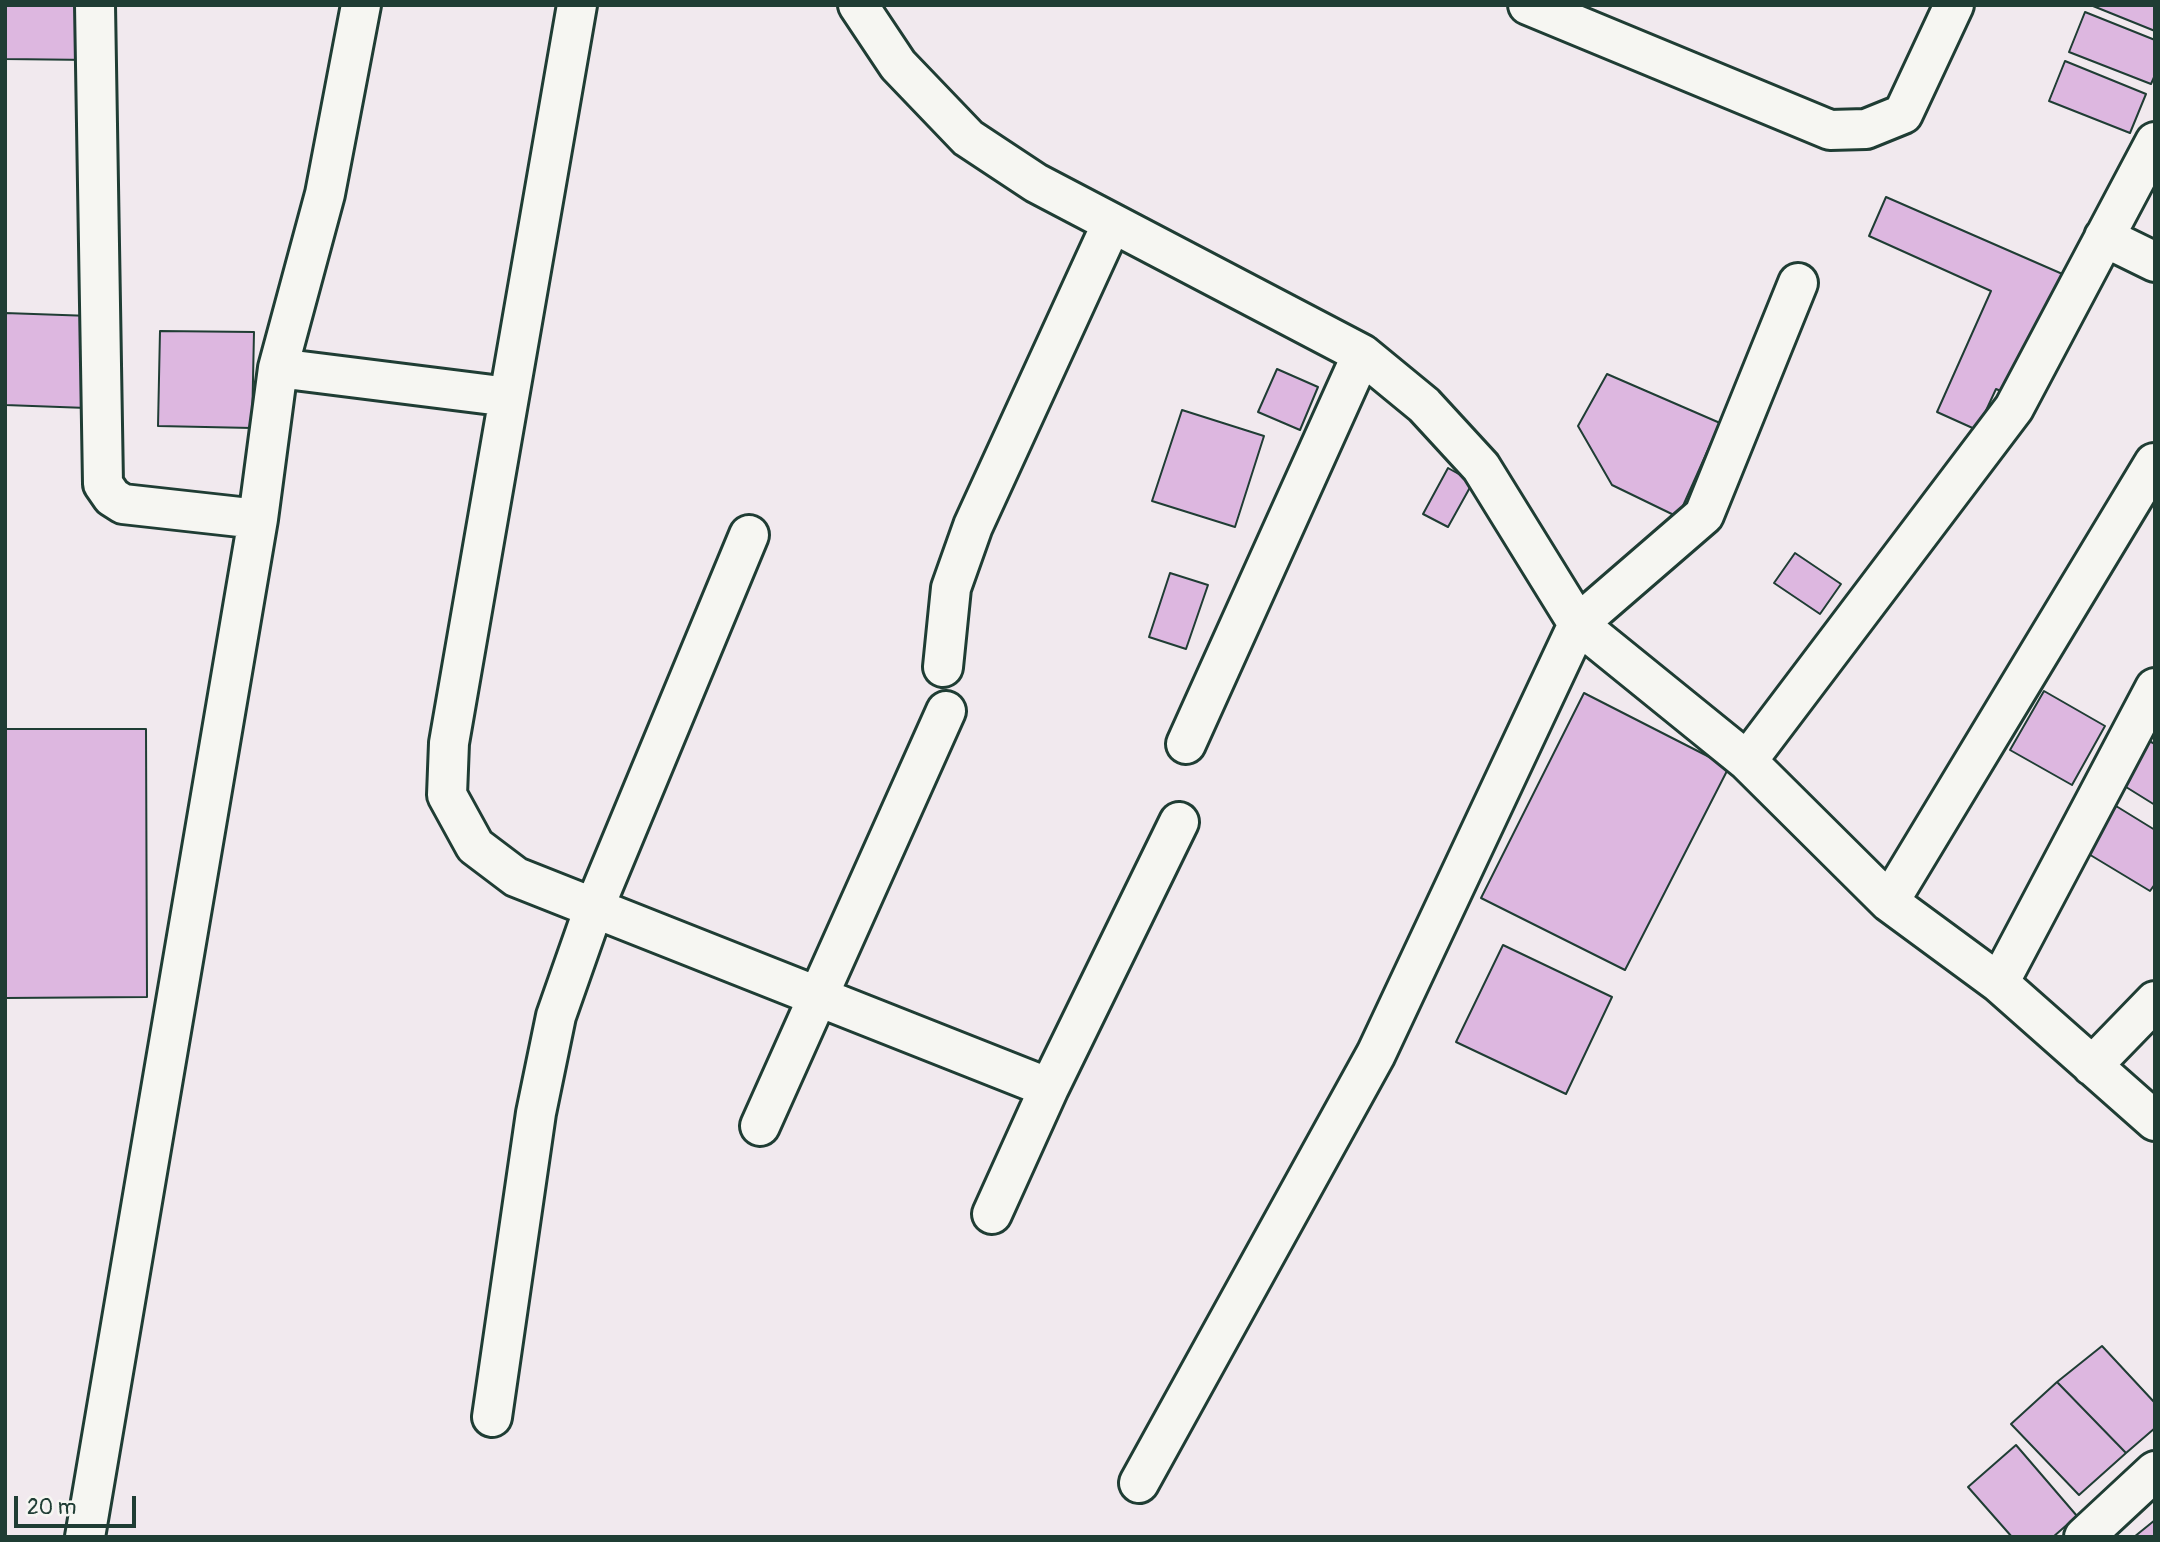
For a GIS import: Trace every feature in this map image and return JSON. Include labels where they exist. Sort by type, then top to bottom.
[{"type":"street","points":[[95,5],[103,484],[111,496],[123,504],[258,519]]},
{"type":"street","points":[[85,1537],[258,519],[278,368],[325,194],[361,5]]},
{"type":"street","points":[[577,5],[449,743],[447,795],[475,846],[516,877],[1049,1088]]},
{"type":"street","points":[[858,5],[898,65],[968,138],[1036,183],[1362,354],[1424,405],[1481,467],[1578,624],[1747,761],[1889,902],[1999,983],[2155,1121]]},
{"type":"street","points":[[1528,5],[1830,130],[1867,130],[1903,114],[1954,5]]},
{"type":"street","points":[[1747,761],[2014,408],[2155,142]]},
{"type":"street","points":[[943,667],[951,588],[973,526],[1112,223]]},
{"type":"street","points":[[2104,237],[2155,262]]},
{"type":"street","points":[[1139,1483],[1376,1055],[1578,624],[1704,515],[1798,282]]},
{"type":"street","points":[[1186,744],[1362,354]]},
{"type":"street","points":[[278,368],[509,397]]},
{"type":"street","points":[[1889,902],[2154,463]]},
{"type":"street","points":[[492,1417],[536,1113],[556,1016],[594,908],[749,535]]},
{"type":"street","points":[[1999,983],[2155,688]]},
{"type":"street","points":[[760,1126],[946,711]]},
{"type":"street","points":[[992,1214],[1049,1088],[1179,822]]},
{"type":"street","points":[[2092,1066],[2155,1001]]},
{"type":"street","points":[[2084,1537],[2155,1471]]},
{"type":"building","points":[[2093,5],[2155,5],[2155,31],[2093,6]]},
{"type":"building","points":[[5,6],[92,6],[92,60],[5,59]]},
{"type":"building","points":[[2085,12],[2155,40],[2155,75],[2151,84],[2069,52]]},
{"type":"building","points":[[2065,61],[2146,94],[2130,133],[2049,101]]},
{"type":"building","points":[[1886,197],[2067,276],[2013,396],[1996,389],[1977,430],[1937,412],[1991,291],[1869,236]]},
{"type":"building","points":[[5,313],[91,316],[87,408],[5,405]]},
{"type":"building","points":[[160,331],[254,332],[252,428],[158,426]]},
{"type":"building","points":[[1277,369],[1318,387],[1300,430],[1258,412]]},
{"type":"building","points":[[1607,374],[1720,423],[1678,517],[1612,485],[1578,426]]},
{"type":"building","points":[[1182,410],[1264,436],[1235,527],[1152,501]]},
{"type":"building","points":[[1448,468],[1473,482],[1448,527],[1423,514]]},
{"type":"building","points":[[1795,553],[1841,584],[1820,614],[1774,583]]},
{"type":"building","points":[[1170,573],[1208,585],[1186,649],[1149,637]]},
{"type":"building","points":[[2044,691],[2105,726],[2072,785],[2010,750]]},
{"type":"building","points":[[1584,693],[1729,767],[1625,970],[1481,898]]},
{"type":"building","points":[[5,729],[146,729],[147,997],[5,998]]},
{"type":"building","points":[[2145,739],[2155,744],[2155,805],[2118,782]]},
{"type":"building","points":[[2116,806],[2155,830],[2155,884],[2150,891],[2087,853]]},
{"type":"building","points":[[1503,945],[1612,997],[1566,1094],[1456,1042]]},
{"type":"building","points":[[2102,1346],[2155,1403],[2155,1428],[2126,1453],[2057,1382]]},
{"type":"building","points":[[2057,1382],[2126,1453],[2079,1495],[2011,1424]]},
{"type":"building","points":[[2016,1445],[2077,1516],[2053,1537],[2012,1537],[1968,1487]]},
{"type":"building","points":[[2155,1520],[2155,1537],[2134,1537]]}]
